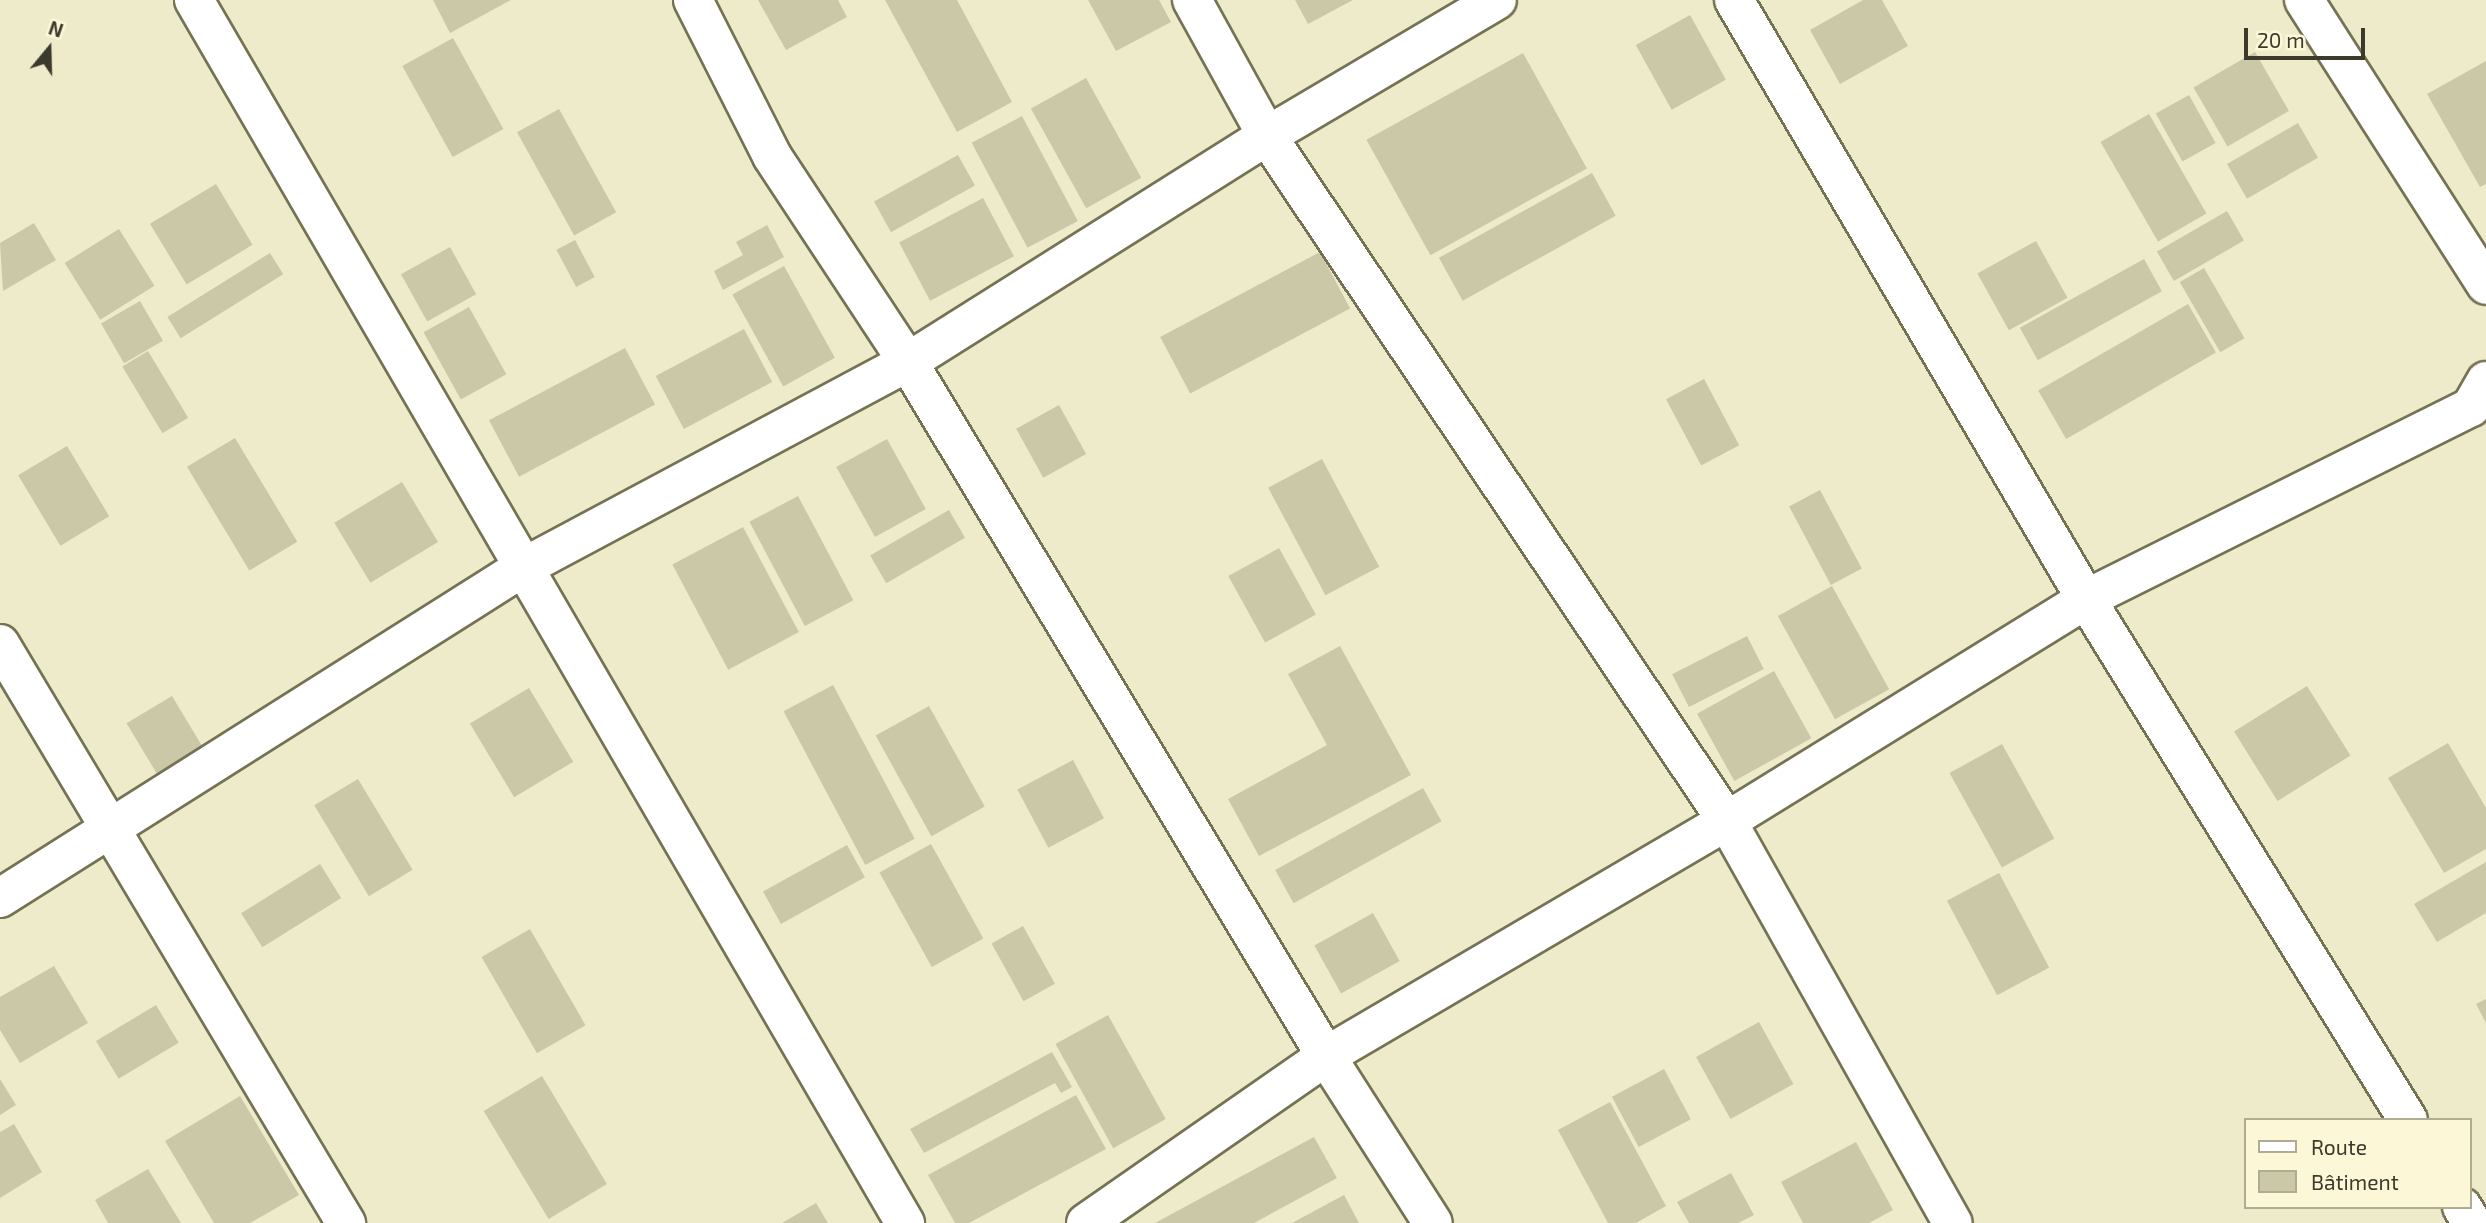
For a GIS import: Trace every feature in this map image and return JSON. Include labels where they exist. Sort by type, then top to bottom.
[{"type":"street","points":[[194,0],[905,1223]]},
{"type":"street","points":[[693,0],[772,156],[908,362],[1326,1056],[1433,1223]]},
{"type":"street","points":[[1192,0],[1267,136],[1727,821],[1953,1223]]},
{"type":"street","points":[[0,898],[522,568],[908,362],[1267,136],[1497,0]]},
{"type":"street","points":[[1734,0],[2086,599],[2407,1118]]},
{"type":"street","points":[[2304,0],[2486,285]]},
{"type":"street","points":[[1086,1223],[1326,1056],[1727,821],[2086,599],[2481,406]]},
{"type":"street","points":[[0,644],[108,832],[346,1223]]},
{"type":"building","points":[[433,0],[511,0],[450,33]]},
{"type":"building","points":[[758,0],[838,0],[847,17],[786,50]]},
{"type":"building","points":[[885,0],[957,0],[1012,102],[957,132]]},
{"type":"building","points":[[1088,0],[1159,0],[1171,22],[1116,51]]},
{"type":"building","points":[[1295,0],[1353,0],[1308,24]]},
{"type":"building","points":[[1863,0],[1882,0],[1908,46],[1840,84],[1810,30]]},
{"type":"building","points":[[1690,15],[1726,80],[1672,110],[1636,45]]},
{"type":"building","points":[[453,38],[503,129],[453,157],[402,66]]},
{"type":"building","points":[[2255,52],[2289,111],[2228,146],[2194,88]]},
{"type":"building","points":[[1523,53],[1587,168],[1430,255],[1366,140]]},
{"type":"building","points":[[2486,61],[2486,184],[2480,187],[2427,94]]},
{"type":"building","points":[[1086,78],[1141,178],[1086,208],[1031,109]]},
{"type":"building","points":[[2189,95],[2216,143],[2182,162],[2156,113]]},
{"type":"building","points":[[559,109],[616,212],[574,235],[517,132]]},
{"type":"building","points":[[2149,114],[2206,214],[2158,242],[2101,142]]},
{"type":"building","points":[[1022,116],[1078,221],[1028,248],[972,143]]},
{"type":"building","points":[[2298,123],[2318,158],[2247,199],[2227,164]]},
{"type":"building","points":[[958,155],[975,186],[891,232],[874,202]]},
{"type":"building","points":[[1592,173],[1616,216],[1463,301],[1439,258]]},
{"type":"building","points":[[216,184],[253,245],[187,285],[150,224]]},
{"type":"building","points":[[983,198],[1014,256],[930,301],[899,243]]},
{"type":"building","points":[[2227,211],[2244,240],[2174,281],[2157,252]]},
{"type":"building","points":[[34,223],[56,260],[3,291],[0,243]]},
{"type":"building","points":[[767,225],[784,257],[723,290],[714,271],[743,255],[736,242]]},
{"type":"building","points":[[119,229],[155,286],[100,320],[65,263]]},
{"type":"building","points":[[575,240],[595,277],[576,287],[556,250]]},
{"type":"building","points":[[2036,241],[2068,298],[2009,330],[1977,273]]},
{"type":"building","points":[[450,247],[476,294],[427,321],[401,274]]},
{"type":"building","points":[[1320,252],[1350,309],[1190,393],[1160,337]]},
{"type":"building","points":[[270,253],[283,274],[181,338],[167,317]]},
{"type":"building","points":[[2144,259],[2162,291],[2038,360],[2020,328]]},
{"type":"building","points":[[784,266],[835,358],[783,386],[732,295]]},
{"type":"building","points":[[2204,268],[2244,338],[2220,352],[2180,282]]},
{"type":"building","points":[[140,301],[163,341],[124,363],[101,324]]},
{"type":"building","points":[[2188,304],[2216,352],[2066,439],[2038,390]]},
{"type":"building","points":[[469,307],[506,374],[461,400],[424,332]]},
{"type":"building","points":[[744,329],[772,382],[684,429],[656,376]]},
{"type":"building","points":[[625,348],[655,405],[519,477],[489,420]]},
{"type":"building","points":[[148,351],[188,418],[162,433],[122,366]]},
{"type":"building","points":[[1704,379],[1739,445],[1701,465],[1666,399]]},
{"type":"building","points":[[1059,405],[1086,454],[1043,478],[1016,429]]},
{"type":"building","points":[[235,438],[297,542],[249,571],[187,467]]},
{"type":"building","points":[[887,439],[926,509],[875,537],[836,467]]},
{"type":"building","points":[[67,446],[109,516],[60,546],[18,475]]},
{"type":"building","points":[[1322,459],[1379,567],[1325,595],[1268,488]]},
{"type":"building","points":[[402,482],[438,542],[370,583],[334,523]]},
{"type":"building","points":[[1820,490],[1862,569],[1831,585],[1789,506]]},
{"type":"building","points":[[798,496],[853,600],[805,626],[749,522]]},
{"type":"building","points":[[949,510],[965,538],[886,583],[870,556]]},
{"type":"building","points":[[743,527],[799,632],[728,670],[672,565]]},
{"type":"building","points":[[1279,548],[1316,614],[1265,643],[1228,576]]},
{"type":"building","points":[[1832,586],[1889,689],[1835,719],[1778,616]]},
{"type":"building","points":[[1747,636],[1764,669],[1689,707],[1672,674]]},
{"type":"building","points":[[1340,646],[1411,775],[1259,856],[1228,799],[1327,745],[1288,674]]},
{"type":"building","points":[[1774,671],[1811,738],[1734,781],[1697,714]]},
{"type":"building","points":[[833,685],[915,839],[865,865],[784,711]]},
{"type":"building","points":[[2307,686],[2350,756],[2278,801],[2234,732]]},
{"type":"building","points":[[529,688],[573,762],[514,797],[470,724]]},
{"type":"building","points":[[172,696],[203,748],[158,776],[127,723]]},
{"type":"building","points":[[929,706],[985,807],[931,836],[876,736]]},
{"type":"building","points":[[2448,743],[2486,808],[2486,849],[2444,873],[2388,778]]},
{"type":"building","points":[[2002,744],[2054,838],[2002,868],[1950,773]]},
{"type":"building","points":[[1073,760],[1104,818],[1048,848],[1017,790]]},
{"type":"building","points":[[358,779],[413,870],[369,896],[314,805]]},
{"type":"building","points":[[1423,788],[1441,821],[1294,903],[1275,870]]},
{"type":"building","points":[[931,844],[983,938],[932,967],[879,873]]},
{"type":"building","points":[[847,845],[865,877],[781,924],[763,892]]},
{"type":"building","points":[[2486,862],[2486,913],[2437,942],[2414,904]]},
{"type":"building","points":[[320,864],[341,898],[262,947],[241,913]]},
{"type":"building","points":[[1999,873],[2049,967],[1997,995],[1947,901]]},
{"type":"building","points":[[1373,913],[1400,961],[1341,994],[1314,945]]},
{"type":"building","points":[[1023,926],[1055,984],[1024,1001],[992,943]]},
{"type":"building","points":[[530,929],[586,1025],[537,1053],[482,957]]},
{"type":"building","points":[[54,966],[88,1023],[20,1063],[0,1030],[0,997]]},
{"type":"building","points":[[2486,999],[2486,1023],[2476,1004]]},
{"type":"building","points":[[156,1005],[179,1043],[119,1079],[96,1041]]},
{"type":"building","points":[[1108,1015],[1166,1119],[1113,1148],[1056,1044]]},
{"type":"building","points":[[1759,1022],[1793,1084],[1730,1119],[1696,1057]]},
{"type":"building","points":[[1052,1052],[1072,1087],[1061,1093],[1055,1083],[924,1153],[910,1129]]},
{"type":"building","points":[[1664,1069],[1691,1119],[1639,1147],[1612,1097]]},
{"type":"building","points":[[542,1076],[607,1184],[549,1219],[484,1111]]},
{"type":"building","points":[[0,1079],[16,1105],[0,1115]]},
{"type":"building","points":[[1076,1095],[1106,1149],[969,1223],[955,1223],[928,1175]]},
{"type":"building","points":[[240,1096],[299,1195],[250,1223],[214,1223],[165,1141]]},
{"type":"building","points":[[1610,1102],[1666,1206],[1636,1223],[1608,1223],[1558,1130]]},
{"type":"building","points":[[14,1124],[42,1172],[0,1198],[0,1132]]},
{"type":"building","points":[[1314,1137],[1337,1178],[1254,1223],[1155,1223]]},
{"type":"building","points":[[1856,1142],[1893,1210],[1869,1223],[1803,1223],[1781,1182]]},
{"type":"building","points":[[148,1169],[181,1223],[108,1223],[95,1200]]},
{"type":"building","points":[[1731,1173],[1754,1215],[1738,1223],[1689,1223],[1677,1202]]},
{"type":"building","points":[[1344,1195],[1359,1223],[1292,1223]]},
{"type":"building","points":[[816,1203],[828,1223],[782,1223]]}]
